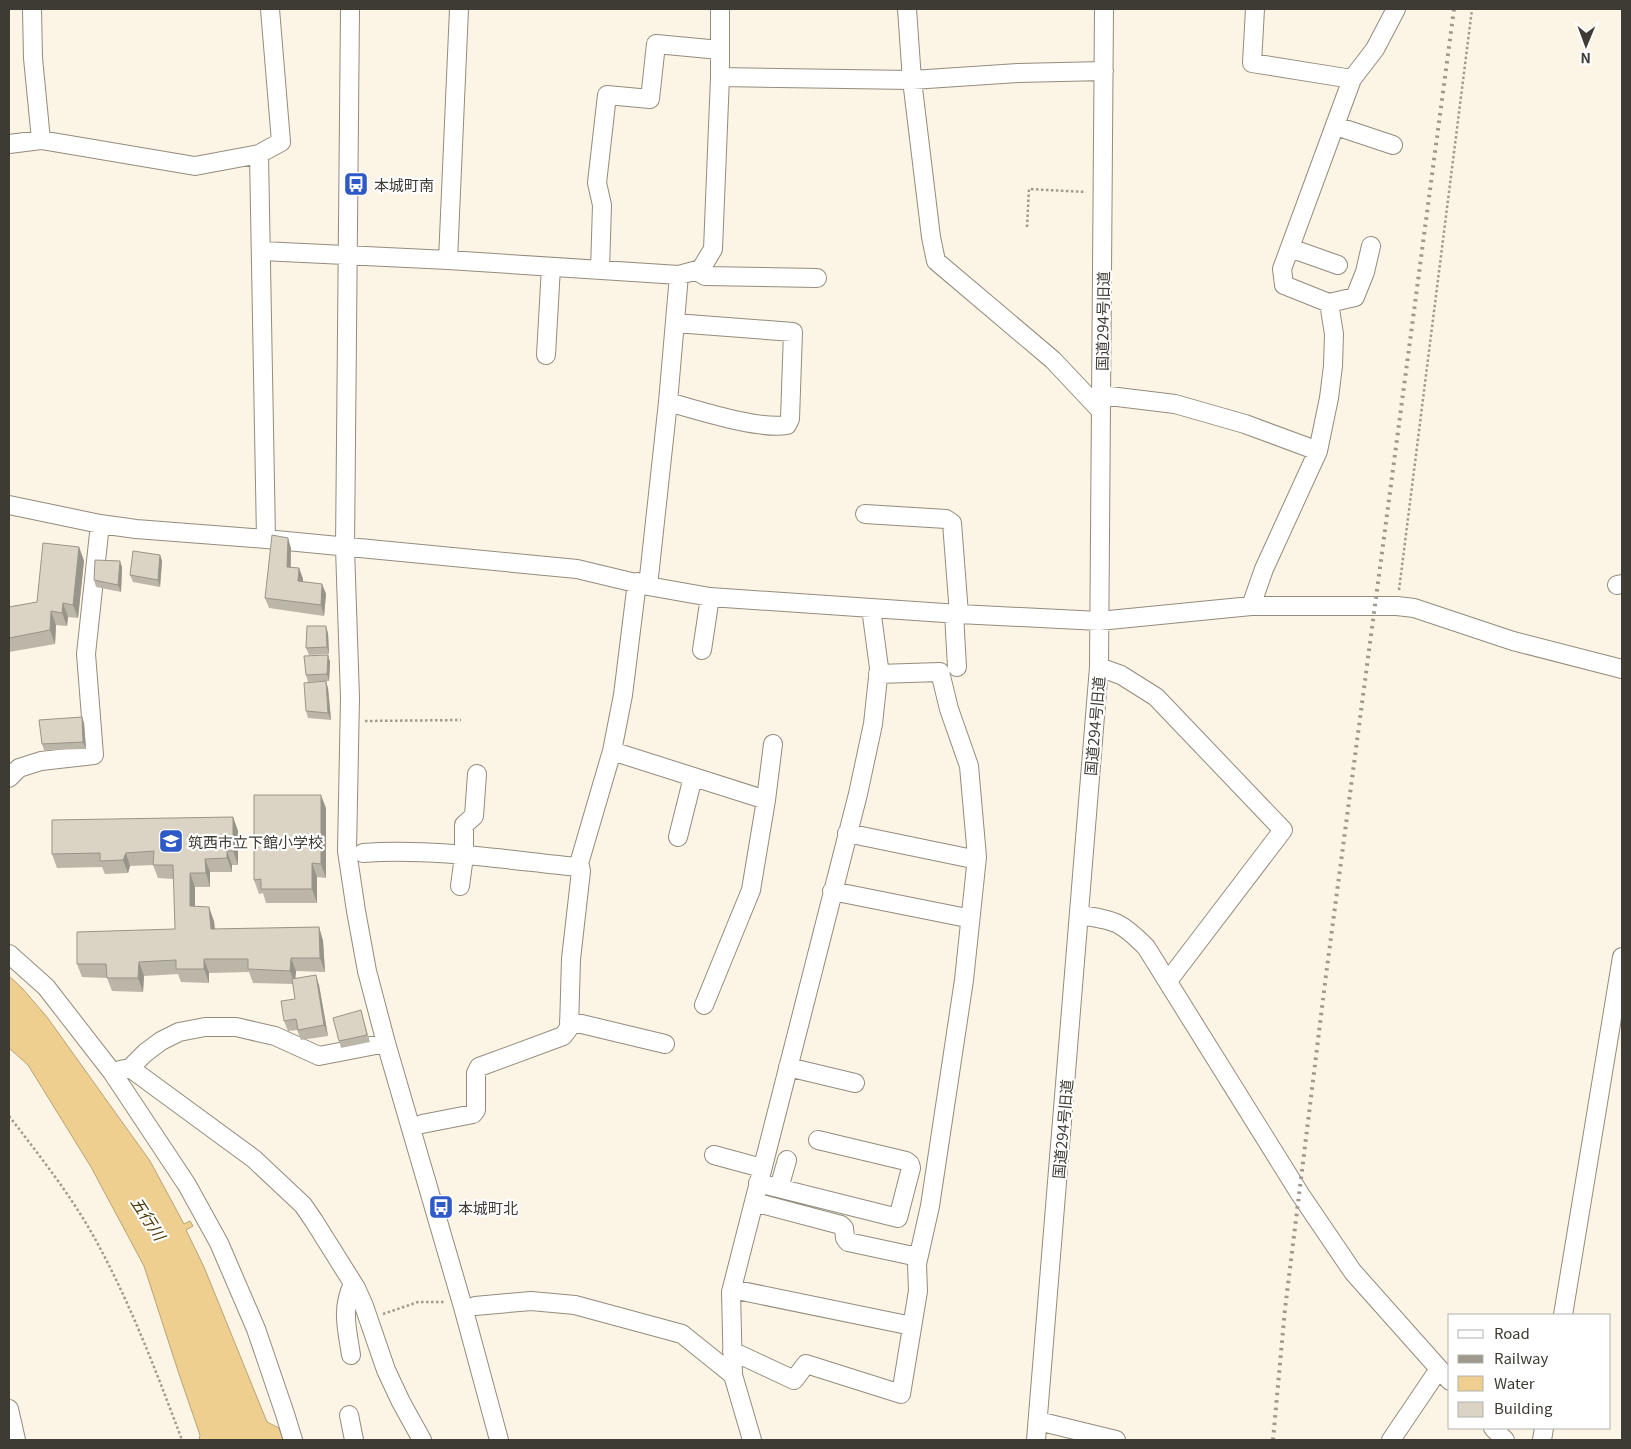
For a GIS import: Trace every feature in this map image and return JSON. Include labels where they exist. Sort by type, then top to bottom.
[{"type":"street","points":[[32,9],[33,58],[41,140]]},
{"type":"street","points":[[9,144],[41,140],[195,166],[259,154],[282,142],[270,9]]},
{"type":"street","points":[[350,9],[345,548],[350,721],[347,851],[367,971],[499,1440]]},
{"type":"street","points":[[448,260],[459,9]]},
{"type":"street","points":[[262,251],[348,254],[679,275],[701,269],[713,249],[720,77],[720,9]]},
{"type":"street","points":[[906,9],[912,80],[931,237],[936,261],[1101,403],[1175,404],[1245,424],[1318,451]]},
{"type":"street","name":"国道294号旧道","points":[[1036,1440],[1099,667],[1104,9]]},
{"type":"street","points":[[1255,9],[1252,63],[1352,79]]},
{"type":"street","points":[[1371,246],[1365,272],[1355,297],[1330,303],[1284,285],[1282,269],[1352,79],[1375,49],[1396,9]]},
{"type":"street","points":[[600,270],[602,205],[597,183],[607,95],[650,99],[656,44],[720,50]]},
{"type":"street","points":[[720,77],[912,80],[1018,73],[1104,71]]},
{"type":"street","points":[[1336,126],[1393,145]]},
{"type":"street","points":[[259,154],[266,539]]},
{"type":"street","points":[[1290,248],[1338,264]]},
{"type":"street","points":[[546,356],[551,267]]},
{"type":"street","points":[[697,270],[705,276],[817,278]]},
{"type":"street","points":[[362,853],[390,851],[578,867],[612,751],[643,584],[668,402],[679,275]]},
{"type":"street","points":[[1251,606],[1264,569],[1318,451],[1329,398],[1333,366],[1334,334],[1330,303]]},
{"type":"street","points":[[668,402],[755,423],[780,426],[787,425],[790,419],[793,332],[675,323]]},
{"type":"street","points":[[9,505],[100,524],[577,569],[710,597],[957,614],[1099,621],[1251,606],[1396,606],[1414,608],[1513,641],[1622,669]]},
{"type":"street","points":[[865,514],[946,519],[952,523],[957,614],[957,667]]},
{"type":"street","points":[[9,778],[19,768],[41,761],[94,755],[86,654],[100,524]]},
{"type":"street","points":[[702,650],[710,597]]},
{"type":"street","points":[[752,1440],[733,1375],[732,1289],[858,794],[872,724],[879,668],[871,608]]},
{"type":"street","points":[[1099,667],[1121,675],[1156,697],[1283,830],[1168,981]]},
{"type":"street","points":[[732,1352],[794,1380],[806,1364],[902,1394],[918,1292],[916,1275],[918,1257],[930,1206],[964,980],[976,857],[969,766],[940,672],[878,674]]},
{"type":"street","points":[[704,1005],[751,890],[773,744]]},
{"type":"street","points":[[612,751],[766,800]]},
{"type":"street","points":[[460,886],[464,856],[464,825],[474,816],[477,774]]},
{"type":"street","points":[[678,837],[693,777]]},
{"type":"street","points":[[847,833],[968,858]]},
{"type":"street","points":[[422,1124],[473,1114],[476,1110],[476,1073],[479,1068],[563,1036],[569,1028],[571,959],[581,871],[580,862]]},
{"type":"street","points":[[832,891],[962,917]]},
{"type":"street","points":[[1079,915],[1110,919],[1129,929],[1146,947],[1300,1194],[1353,1272],[1444,1375],[1391,1440]]},
{"type":"street","points":[[9,954],[46,987],[112,1072],[187,1185],[218,1243],[256,1329],[293,1440]]},
{"type":"street","points":[[1563,1314],[1622,957]]},
{"type":"street","points":[[569,1021],[665,1044]]},
{"type":"street","points":[[112,1072],[130,1068],[145,1053],[179,1032],[205,1027],[236,1027],[275,1036],[319,1056],[386,1043]]},
{"type":"street","points":[[788,1067],[855,1083]]},
{"type":"street","points":[[130,1068],[254,1159],[296,1199],[314,1220],[353,1284],[364,1306],[386,1370],[422,1440]]},
{"type":"street","points":[[714,1155],[760,1175],[779,1188],[898,1218],[911,1168],[910,1164],[906,1161],[818,1140]]},
{"type":"street","points":[[779,1188],[787,1160]]},
{"type":"street","points":[[754,1202],[842,1225],[848,1242],[918,1257]]},
{"type":"street","points":[[351,1354],[345,1312],[348,1295],[353,1284]]},
{"type":"street","points":[[732,1289],[912,1326]]},
{"type":"street","points":[[474,1306],[531,1301],[575,1305],[682,1334],[733,1375]]},
{"type":"street","points":[[9,1409],[16,1440]]},
{"type":"street","points":[[349,1415],[354,1440]]},
{"type":"street","points":[[1038,1421],[1116,1440]]},
{"type":"street","points":[[1494,1429],[1505,1440]]},
{"type":"path","points":[[1396,606],[1472,9]]},
{"type":"path","points":[[1027,227],[1029,189],[1090,192]]},
{"type":"path","points":[[350,721],[460,720]]},
{"type":"path","points":[[9,1116],[57,1179],[94,1236],[128,1304],[182,1440]]},
{"type":"path","points":[[377,1316],[418,1302],[447,1302]]},
{"type":"water","name":"五行川","points":[[9,976],[47,1017],[150,1161],[184,1224],[190,1221],[193,1226],[186,1230],[204,1267],[267,1422],[279,1428],[283,1440],[199,1440],[200,1435],[144,1266],[91,1167],[28,1065],[9,1048]]},
{"type":"building","points":[[272,535],[288,538],[287,567],[299,568],[298,581],[322,584],[321,605],[265,598]]},
{"type":"building","points":[[43,543],[79,547],[73,605],[63,603],[62,613],[51,611],[50,630],[9,638],[9,607],[37,602]]},
{"type":"building","points":[[133,551],[160,555],[158,580],[130,575]]},
{"type":"building","points":[[95,560],[120,561],[118,585],[94,580]]},
{"type":"building","points":[[307,626],[326,626],[327,647],[306,648]]},
{"type":"building","points":[[328,655],[327,674],[306,675],[304,656]]},
{"type":"building","points":[[326,681],[328,713],[306,711],[304,683]]},
{"type":"building","points":[[82,717],[83,742],[42,744],[39,720]]},
{"type":"building","points":[[254,795],[321,795],[321,864],[312,863],[312,889],[261,889],[261,879],[254,880]]},
{"type":"building","points":[[233,817],[233,851],[227,851],[227,858],[205,859],[206,873],[190,873],[190,906],[209,907],[211,929],[319,927],[320,958],[291,958],[290,971],[248,969],[248,959],[204,959],[204,969],[176,969],[176,960],[139,962],[138,978],[107,978],[106,964],[77,964],[77,932],[175,929],[173,865],[153,865],[154,851],[126,853],[123,860],[100,861],[100,853],[52,854],[52,820]]},
{"type":"building","points":[[316,975],[324,1025],[298,1030],[296,1019],[284,1021],[281,1001],[295,999],[292,979]]},
{"type":"building","points":[[361,1010],[367,1035],[339,1041],[333,1018]]},
{"type":"railway","points":[[1273,1440],[1285,1309],[1326,975],[1454,9]]},
{"type":"place","name":"本城町南","points":[[356,184]]},
{"type":"place","name":"筑西市立下館小学校","points":[[171,841]]},
{"type":"place","name":"本城町北","points":[[441,1207]]}]
